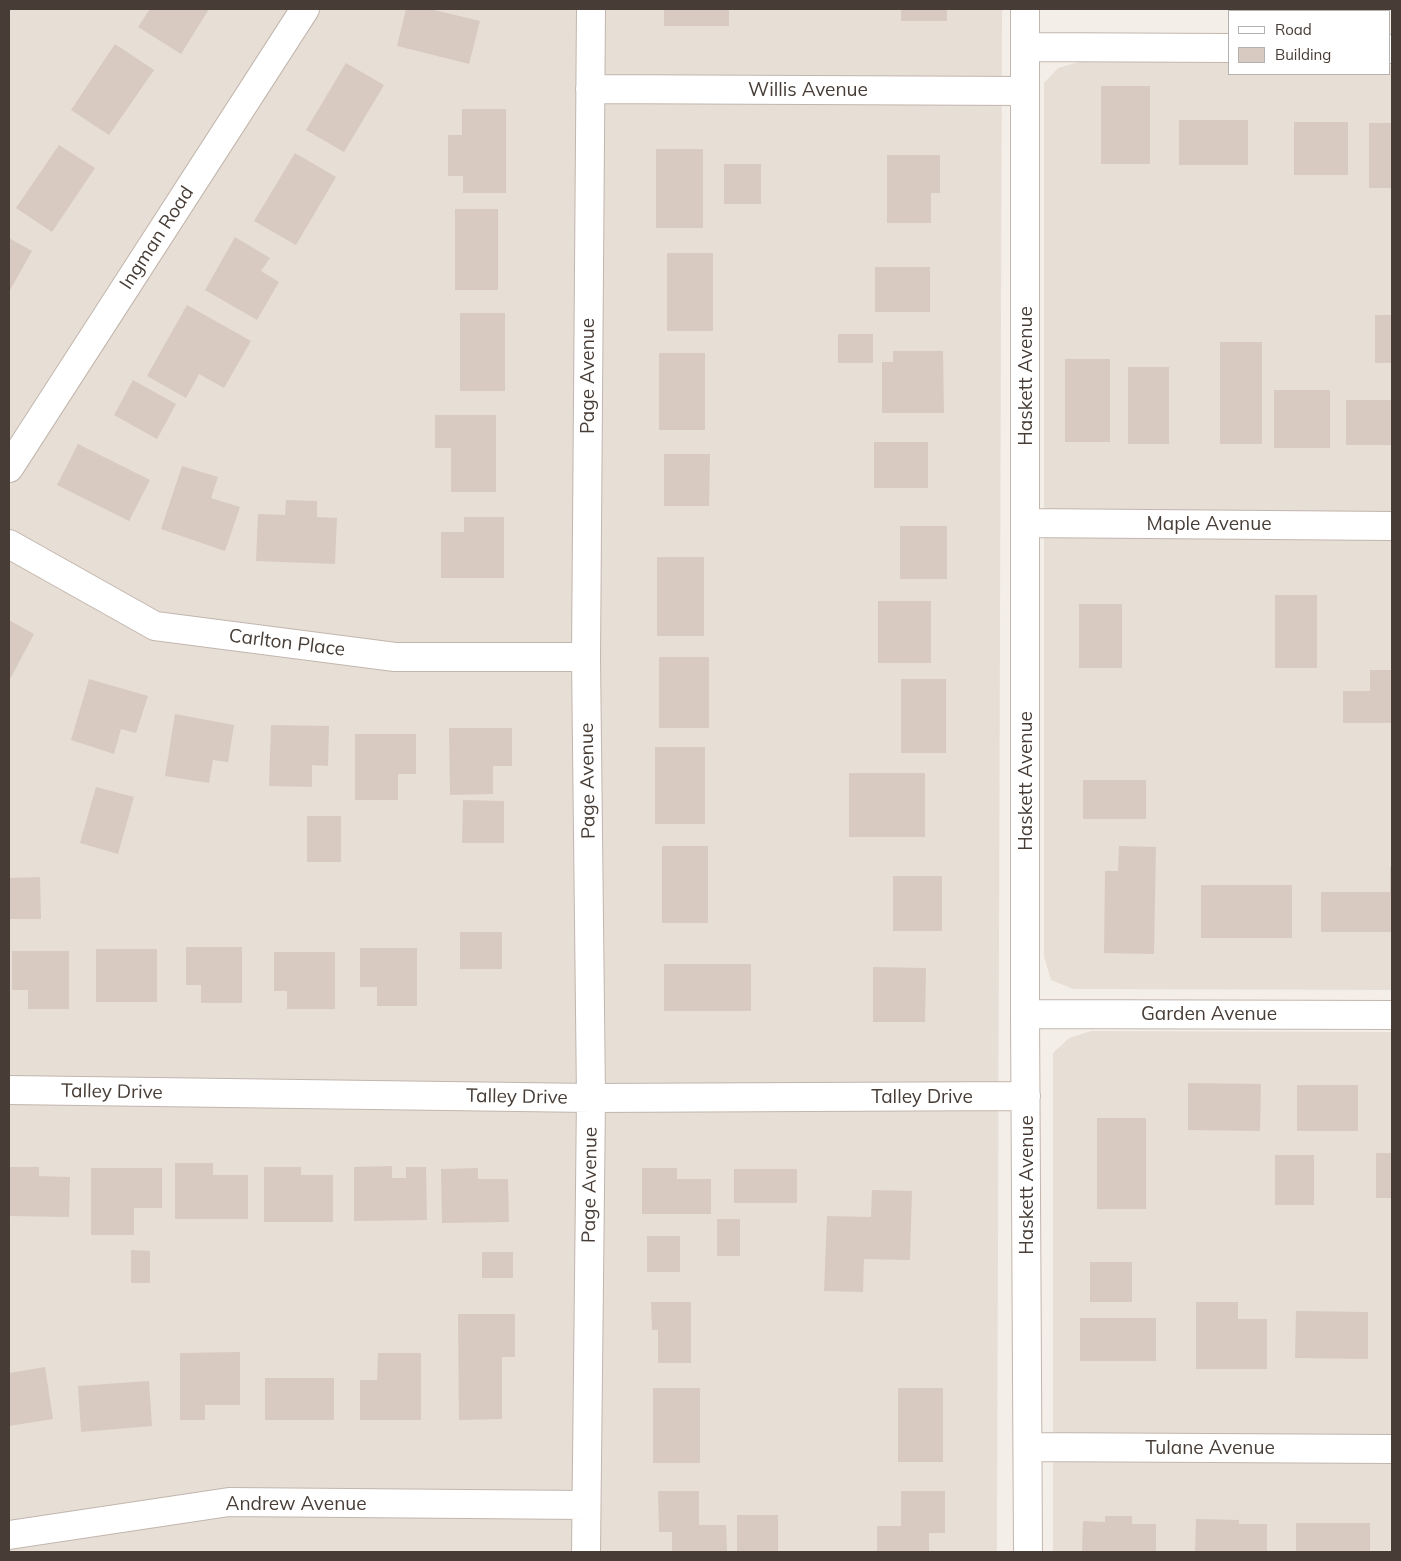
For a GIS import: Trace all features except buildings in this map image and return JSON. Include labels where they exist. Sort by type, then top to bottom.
[{"type":"street","name":"Ingman Road","points":[[9,468],[305,9]]},
{"type":"street","name":"Page Avenue","points":[[586,1552],[591,1098],[586,657],[591,9]]},
{"type":"street","name":"Haskett Avenue","points":[[1025,9],[1025,1014],[1028,1552]]},
{"type":"street","points":[[1025,47],[1228,48]]},
{"type":"street","name":"Willis Avenue","points":[[590,89],[1025,91]]},
{"type":"street","name":"Maple Avenue","points":[[1026,523],[1392,526]]},
{"type":"street","name":"Carlton Place","points":[[9,544],[155,626],[395,656],[586,657]]},
{"type":"street","name":"Garden Avenue","points":[[1025,1014],[1392,1015]]},
{"type":"street","name":"Talley Drive","points":[[9,1090],[591,1098],[1026,1096]]},
{"type":"street","name":"Tulane Avenue","points":[[1028,1447],[1392,1449]]},
{"type":"street","name":"Andrew Avenue","points":[[9,1535],[228,1502],[586,1505]]},
{"type":"shaded area","points":[[9,9],[1002,9],[997,1552],[9,1552]]},
{"type":"shaded area","points":[[1082,61],[1228,63],[1228,75],[1391,75],[1392,65],[1392,990],[1073,989],[1051,980],[1044,956],[1044,83],[1058,68]]},
{"type":"shaded area","points":[[1091,1031],[1392,1032],[1392,1552],[1053,1552],[1053,1053],[1069,1038]]}]
